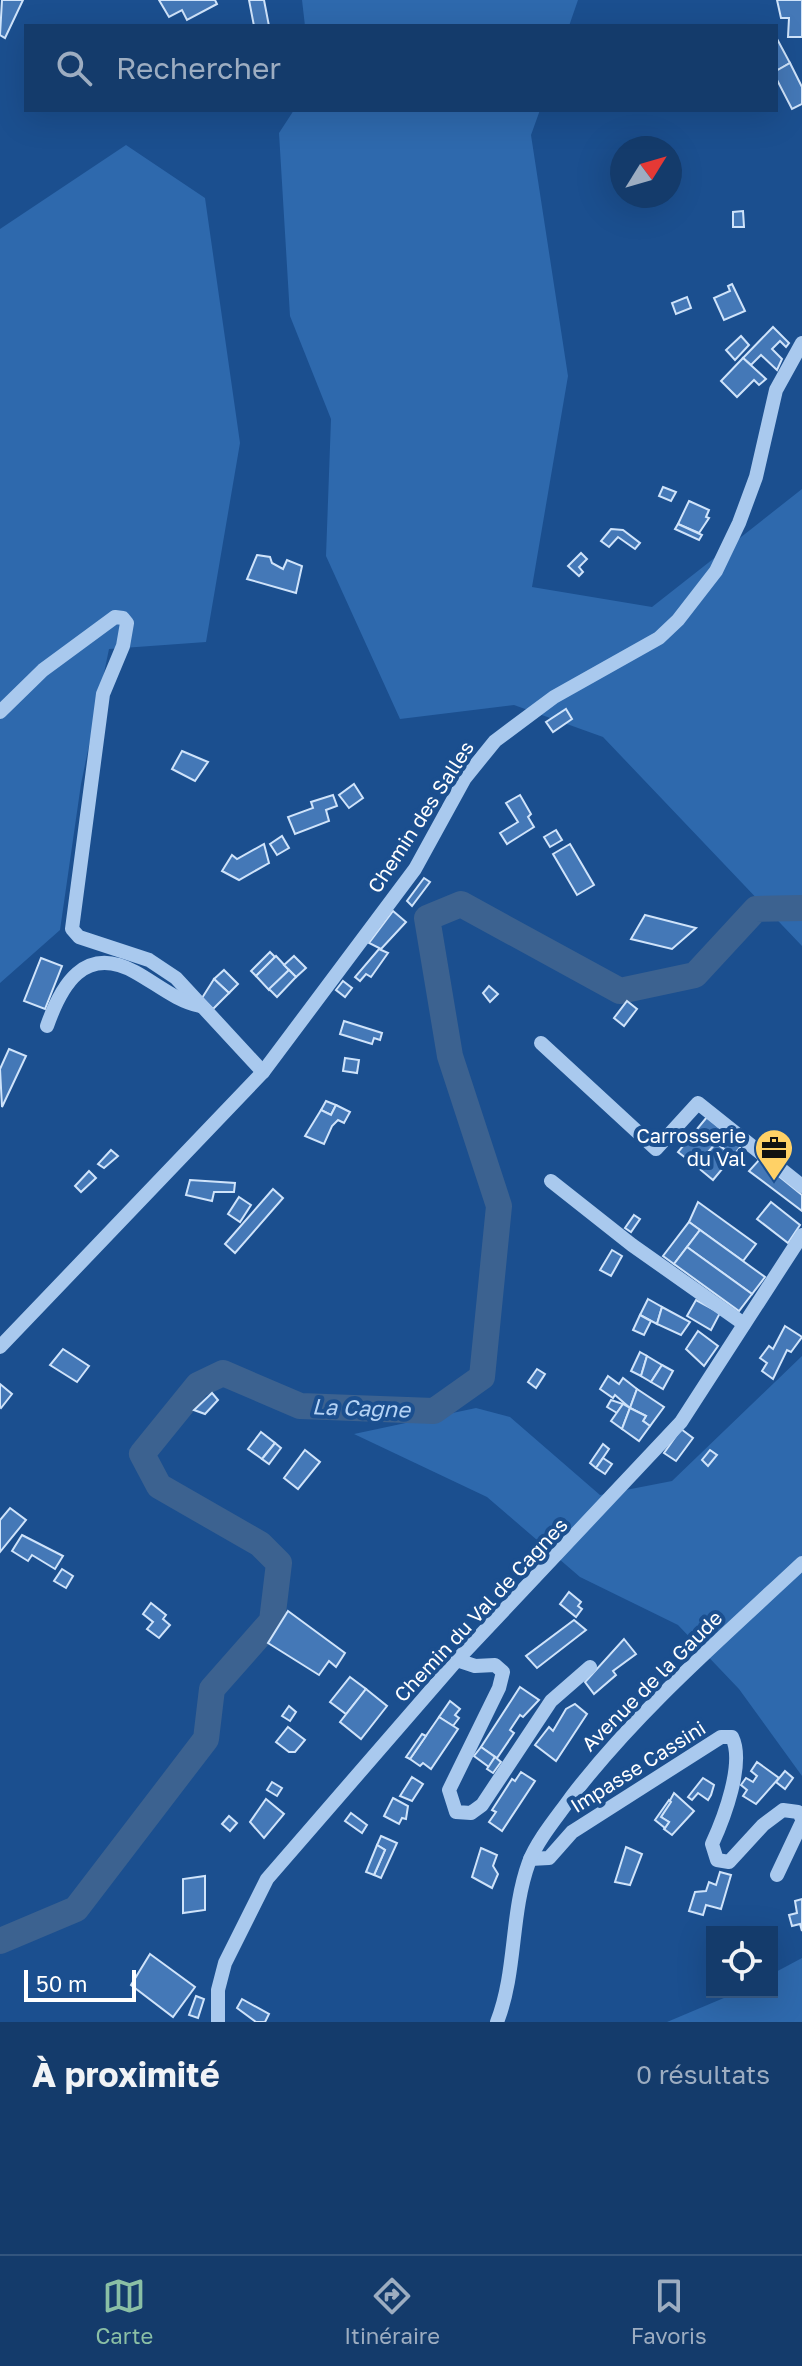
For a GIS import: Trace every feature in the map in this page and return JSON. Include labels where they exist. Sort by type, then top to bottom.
[{"type":"street","name":"Chemin des Salles","points":[[0,1347],[263,1072],[415,869],[465,778],[495,741],[554,697],[659,638],[678,620],[716,571],[756,477],[776,390],[802,343]]},
{"type":"street","points":[[0,712],[43,670],[115,617],[123,618],[127,623],[123,646],[103,694],[72,929],[79,937],[149,960],[176,978],[263,1072]]},
{"type":"street","points":[[47,1026],[59,992],[72,975],[102,964],[131,969],[186,1003],[200,1006]]},
{"type":"street","points":[[541,1043],[656,1149],[698,1103],[802,1186]]},
{"type":"street","points":[[551,1181],[632,1245],[744,1324]]},
{"type":"street","name":"Chemin du Val de Cagnes","points":[[218,2022],[218,1990],[225,1963],[267,1879],[457,1660],[681,1422],[802,1235]]},
{"type":"street","name":"Avenue de la Gaude","points":[[497,2022],[507,1996],[520,1894],[530,1859],[603,1756],[671,1686],[802,1563]]},
{"type":"street","points":[[457,1660],[475,1666],[495,1665],[503,1672],[499,1688],[449,1790],[456,1812],[471,1813],[482,1805],[551,1701],[590,1667]]},
{"type":"street","name":"Impasse Cassini","points":[[530,1859],[549,1858],[585,1824],[721,1737],[732,1737],[736,1747],[727,1810],[712,1844],[717,1860],[729,1862],[763,1825],[783,1810],[798,1812],[802,1820],[777,1875]]},
{"type":"shaded area","points":[[302,0],[578,0],[570,24],[305,24]]},
{"type":"shaded area","points":[[293,112],[539,112],[531,135],[568,376],[532,587],[652,607],[802,489],[802,946],[603,737],[514,705],[400,719],[326,556],[331,419],[290,316],[279,133]]},
{"type":"shaded area","points":[[126,145],[205,198],[240,443],[206,642],[109,649],[81,784],[60,930],[0,983],[0,229]]},
{"type":"shaded area","points":[[802,1356],[802,1776],[739,1689],[678,1625],[580,1577],[487,1497],[354,1434],[476,1408],[510,1417],[600,1495],[672,1481]]},
{"type":"shaded area","points":[[802,1958],[802,2022],[667,2022],[724,1998],[778,1998],[778,1971]]},
{"type":"building","points":[[2,0],[23,0],[5,38],[0,35]]},
{"type":"building","points":[[159,0],[215,0],[217,4],[187,20],[182,10],[169,17]]},
{"type":"building","points":[[249,0],[264,0],[269,24],[254,24]]},
{"type":"building","points":[[777,0],[802,0],[802,37],[788,37],[789,18],[781,18]]},
{"type":"building","points":[[778,41],[790,63],[778,70]]},
{"type":"building","points":[[790,63],[802,87],[802,104],[792,109],[778,82],[778,70]]},
{"type":"building","points":[[743,211],[744,227],[733,227],[733,212]]},
{"type":"building","points":[[732,284],[745,311],[724,320],[714,298],[730,291],[728,286]]},
{"type":"building","points":[[687,297],[691,308],[676,314],[672,303]]},
{"type":"building","points":[[773,327],[789,343],[786,347],[780,341],[772,349],[782,359],[777,370],[761,355],[751,365],[743,358]]},
{"type":"building","points":[[741,336],[749,345],[735,360],[726,350]]},
{"type":"building","points":[[743,358],[766,379],[759,385],[754,380],[737,397],[721,381]]},
{"type":"building","points":[[663,487],[676,492],[671,501],[659,496]]},
{"type":"building","points":[[689,501],[709,510],[706,517],[709,518],[699,533],[678,524]]},
{"type":"building","points":[[678,524],[702,535],[699,540],[675,529]]},
{"type":"building","points":[[611,529],[623,530],[640,543],[635,549],[618,537],[609,547],[601,541]]},
{"type":"building","points":[[581,553],[587,559],[579,567],[583,572],[579,576],[568,566]]},
{"type":"building","points":[[257,555],[270,557],[272,563],[283,569],[287,560],[302,566],[296,593],[247,579]]},
{"type":"building","points":[[566,709],[572,719],[553,732],[546,722]]},
{"type":"building","points":[[182,751],[208,762],[195,781],[172,769]]},
{"type":"building","points":[[354,784],[363,798],[349,808],[339,795]]},
{"type":"building","points":[[333,795],[337,806],[326,810],[329,821],[295,834],[288,817],[313,808],[311,802]]},
{"type":"building","points":[[520,795],[531,814],[528,817],[534,827],[507,844],[500,833],[518,822],[506,803]]},
{"type":"building","points":[[556,830],[562,840],[550,847],[544,837]]},
{"type":"building","points":[[282,836],[289,848],[277,855],[270,844]]},
{"type":"building","points":[[264,844],[269,863],[239,880],[222,871],[232,855],[237,859]]},
{"type":"building","points":[[570,844],[594,885],[577,895],[553,854]]},
{"type":"building","points":[[424,878],[430,882],[412,906],[407,901]]},
{"type":"building","points":[[393,911],[406,922],[381,949],[369,943]]},
{"type":"building","points":[[645,915],[696,928],[672,949],[631,939]]},
{"type":"building","points":[[379,949],[388,953],[371,977],[366,974],[360,981],[355,977]]},
{"type":"building","points":[[270,952],[275,957],[256,976],[251,971]]},
{"type":"building","points":[[276,956],[289,970],[269,990],[256,976]]},
{"type":"building","points":[[294,956],[306,968],[296,977],[284,965]]},
{"type":"building","points":[[41,958],[62,966],[45,1009],[24,1001]]},
{"type":"building","points":[[224,970],[238,984],[229,993],[214,979]]},
{"type":"building","points":[[289,970],[296,977],[277,997],[269,989]]},
{"type":"building","points":[[214,979],[229,993],[213,1009],[202,998]]},
{"type":"building","points":[[343,981],[352,988],[345,997],[336,990]]},
{"type":"building","points":[[489,986],[498,994],[490,1002],[483,993]]},
{"type":"building","points":[[627,1001],[637,1009],[624,1026],[614,1018]]},
{"type":"building","points":[[344,1021],[382,1033],[380,1040],[374,1038],[372,1044],[340,1034]]},
{"type":"building","points":[[9,1049],[26,1056],[2,1107],[0,1069]]},
{"type":"building","points":[[345,1058],[359,1060],[357,1073],[343,1071]]},
{"type":"building","points":[[326,1101],[336,1105],[331,1115],[321,1110]]},
{"type":"building","points":[[336,1105],[350,1112],[344,1123],[338,1120],[332,1126],[324,1144],[305,1136],[321,1110],[331,1115]]},
{"type":"building","points":[[707,1117],[741,1146],[733,1156],[716,1143],[696,1166],[678,1152]]},
{"type":"building","points":[[716,1143],[733,1156],[713,1180],[696,1166]]},
{"type":"building","points":[[111,1150],[118,1156],[104,1168],[98,1164]]},
{"type":"building","name":"Carrosserie du Val","points":[[759,1160],[802,1195],[802,1211],[749,1171]]},
{"type":"building","points":[[89,1171],[96,1178],[81,1192],[75,1186]]},
{"type":"building","points":[[190,1180],[235,1183],[234,1192],[214,1192],[212,1201],[186,1195]]},
{"type":"building","points":[[273,1189],[283,1198],[235,1253],[225,1244]]},
{"type":"building","points":[[239,1197],[251,1205],[240,1222],[228,1214]]},
{"type":"building","points":[[698,1202],[756,1244],[743,1261],[689,1222]]},
{"type":"building","points":[[771,1202],[800,1225],[788,1243],[757,1219]]},
{"type":"building","points":[[634,1215],[640,1219],[631,1232],[625,1228]]},
{"type":"building","points":[[689,1222],[700,1230],[674,1264],[663,1256]]},
{"type":"building","points":[[700,1230],[765,1277],[752,1294],[687,1247]]},
{"type":"building","points":[[687,1247],[752,1294],[739,1311],[674,1264]]},
{"type":"building","points":[[612,1250],[622,1256],[611,1276],[600,1270]]},
{"type":"building","points":[[648,1299],[662,1307],[657,1324],[640,1315]]},
{"type":"building","points":[[696,1300],[720,1313],[711,1330],[687,1316]]},
{"type":"building","points":[[662,1307],[690,1322],[681,1335],[657,1324]]},
{"type":"building","points":[[640,1315],[651,1321],[644,1335],[633,1330]]},
{"type":"building","points":[[785,1326],[802,1337],[791,1352],[787,1350],[773,1379],[762,1371],[767,1363],[760,1358],[769,1346],[773,1349]]},
{"type":"building","points":[[698,1331],[718,1346],[704,1366],[686,1349]]},
{"type":"building","points":[[63,1349],[89,1366],[77,1382],[50,1365]]},
{"type":"building","points":[[640,1352],[647,1356],[641,1376],[631,1371]]},
{"type":"building","points":[[647,1356],[662,1365],[651,1382],[641,1376]]},
{"type":"building","points":[[662,1365],[673,1371],[663,1389],[651,1382]]},
{"type":"building","points":[[537,1369],[545,1374],[536,1388],[528,1382]]},
{"type":"building","points":[[608,1376],[619,1384],[623,1378],[637,1389],[630,1408],[615,1395],[613,1398],[600,1389]]},
{"type":"building","points":[[0,1384],[12,1394],[1,1408],[0,1407]]},
{"type":"building","points":[[637,1389],[664,1407],[650,1426],[643,1421],[646,1416],[630,1408]]},
{"type":"building","points":[[212,1393],[218,1400],[205,1414],[194,1410]]},
{"type":"building","points":[[611,1400],[623,1404],[617,1413],[607,1407]]},
{"type":"building","points":[[623,1404],[630,1408],[622,1429],[611,1421]]},
{"type":"building","points":[[630,1408],[646,1416],[643,1421],[650,1426],[639,1441],[622,1429]]},
{"type":"building","points":[[681,1429],[693,1438],[676,1461],[664,1453]]},
{"type":"building","points":[[261,1432],[275,1443],[262,1459],[248,1449]]},
{"type":"building","points":[[275,1443],[281,1448],[269,1464],[262,1459]]},
{"type":"building","points":[[603,1444],[609,1449],[596,1468],[590,1463]]},
{"type":"building","points":[[305,1450],[320,1462],[298,1489],[284,1478]]},
{"type":"building","points":[[710,1450],[717,1455],[708,1466],[702,1460]]},
{"type":"building","points":[[603,1458],[612,1464],[605,1474],[596,1468]]},
{"type":"building","points":[[10,1508],[26,1520],[0,1552],[0,1520]]},
{"type":"building","points":[[22,1535],[63,1556],[55,1569],[32,1555],[28,1561],[12,1551]]},
{"type":"building","points":[[62,1569],[73,1576],[66,1588],[54,1581]]},
{"type":"building","points":[[569,1592],[581,1602],[578,1606],[582,1609],[576,1617],[560,1604]]},
{"type":"building","points":[[151,1603],[166,1615],[163,1619],[170,1625],[159,1638],[147,1629],[153,1622],[143,1614]]},
{"type":"building","points":[[288,1611],[345,1653],[336,1667],[329,1661],[319,1675],[268,1643]]},
{"type":"building","points":[[574,1620],[586,1630],[537,1668],[526,1656]]},
{"type":"building","points":[[624,1639],[636,1654],[613,1671],[616,1675],[594,1694],[585,1682]]},
{"type":"building","points":[[350,1677],[366,1689],[346,1714],[330,1702]]},
{"type":"building","points":[[520,1687],[539,1700],[523,1717],[520,1715],[510,1730],[514,1733],[497,1758],[481,1747]]},
{"type":"building","points":[[366,1689],[387,1706],[361,1739],[340,1722]]},
{"type":"building","points":[[450,1701],[460,1709],[455,1715],[459,1718],[453,1726],[439,1717]]},
{"type":"building","points":[[575,1704],[587,1714],[556,1761],[535,1745],[549,1727],[553,1731],[566,1709]]},
{"type":"building","points":[[289,1706],[296,1712],[290,1721],[282,1716]]},
{"type":"building","points":[[439,1717],[458,1729],[431,1769],[410,1759]]},
{"type":"building","points":[[288,1727],[305,1740],[295,1752],[289,1752],[276,1742]]},
{"type":"building","points":[[422,1734],[426,1736],[410,1759],[406,1757]]},
{"type":"building","points":[[481,1747],[495,1757],[489,1767],[474,1756]]},
{"type":"building","points":[[495,1757],[501,1762],[493,1773],[487,1769]]},
{"type":"building","points":[[757,1762],[779,1778],[756,1804],[743,1796],[747,1790],[741,1785],[746,1778],[753,1782],[757,1776],[751,1771]]},
{"type":"building","points":[[785,1771],[793,1778],[785,1789],[776,1782]]},
{"type":"building","points":[[521,1772],[535,1781],[502,1831],[489,1822],[496,1812],[492,1810],[512,1779],[515,1781]]},
{"type":"building","points":[[412,1777],[423,1784],[412,1801],[400,1796]]},
{"type":"building","points":[[703,1778],[714,1785],[711,1795],[708,1800],[698,1793],[692,1800],[688,1797]]},
{"type":"building","points":[[272,1782],[282,1788],[277,1796],[267,1790]]},
{"type":"building","points":[[674,1793],[694,1811],[672,1835],[664,1829],[669,1822],[661,1817]]},
{"type":"building","points":[[393,1798],[408,1806],[406,1819],[402,1818],[399,1824],[384,1816]]},
{"type":"building","points":[[266,1799],[284,1814],[264,1838],[250,1822]]},
{"type":"building","points":[[669,1800],[671,1802],[661,1817],[669,1822],[665,1828],[655,1820]]},
{"type":"building","points":[[351,1813],[367,1825],[362,1833],[345,1821]]},
{"type":"building","points":[[229,1816],[237,1823],[230,1831],[222,1824]]},
{"type":"building","points":[[381,1836],[397,1843],[381,1878],[374,1875],[385,1850],[377,1845]]},
{"type":"building","points":[[377,1845],[385,1850],[374,1875],[366,1872]]},
{"type":"building","points":[[626,1847],[642,1854],[630,1885],[615,1882]]},
{"type":"building","points":[[481,1848],[497,1855],[493,1866],[498,1874],[492,1888],[472,1877]]},
{"type":"building","points":[[720,1872],[731,1875],[721,1909],[706,1905],[703,1915],[689,1911],[695,1892],[706,1891],[709,1882],[716,1885]]},
{"type":"building","points":[[205,1876],[205,1910],[183,1913],[183,1879]]},
{"type":"building","points":[[802,1899],[802,1931],[800,1924],[792,1926],[789,1915],[797,1913],[795,1901]]},
{"type":"building","points":[[150,1954],[195,1987],[173,2017],[131,1985]]},
{"type":"building","points":[[196,1996],[204,1999],[198,2018],[189,2015]]},
{"type":"building","points":[[242,1999],[269,2014],[265,2022],[256,2022],[237,2008]]},
{"type":"waterway","name":"La Cagne","points":[[0,1941],[76,1909],[206,1739],[212,1689],[272,1621],[279,1563],[260,1544],[159,1486],[142,1454],[198,1385],[223,1373],[300,1406],[434,1411],[482,1377],[499,1206],[450,1056],[427,918],[461,904],[620,991],[695,975],[756,909],[802,908]]},
{"type":"place","name":"Carrosserie du Val","points":[[774,1182]]}]
